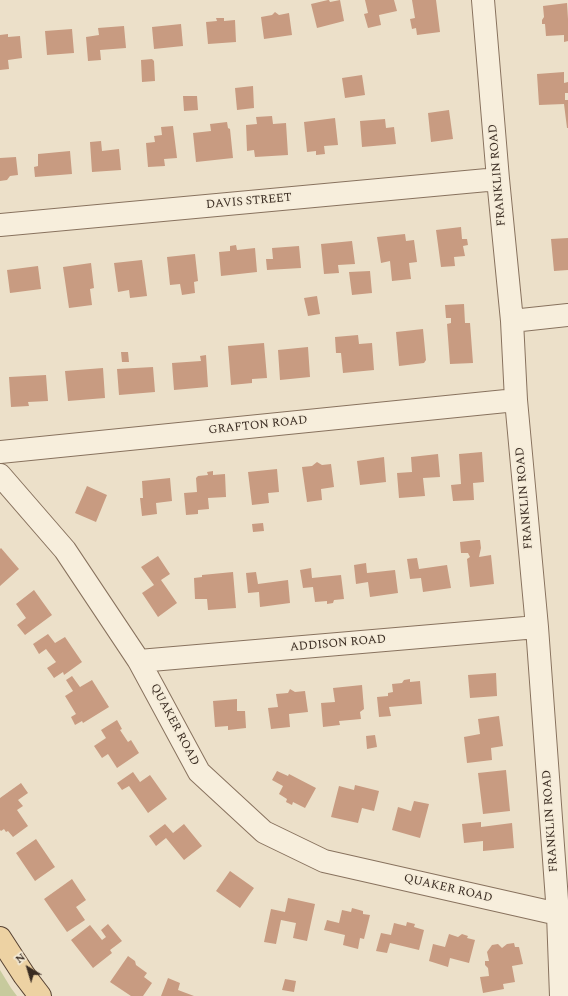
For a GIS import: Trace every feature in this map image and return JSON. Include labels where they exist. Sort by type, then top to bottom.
[{"type":"main road","points":[[0,938],[24,975],[40,996]]},
{"type":"street","name":"FRANKLIN ROAD","points":[[484,0],[498,180],[512,321],[516,400],[537,627],[558,914],[561,996]]},
{"type":"street","name":"DAVIS STREET","points":[[0,225],[498,180]]},
{"type":"street","points":[[512,321],[568,315]]},
{"type":"street","name":"GRAFTON ROAD","points":[[0,452],[516,400]]},
{"type":"street","name":"QUAKER ROAD","points":[[0,475],[65,550],[139,661],[199,772],[264,832],[324,861],[558,914]]},
{"type":"street","name":"ADDISON ROAD","points":[[139,661],[537,627]]},
{"type":"green space","points":[[0,970],[11,988],[17,996],[0,996]]},
{"type":"building","points":[[329,0],[330,2],[340,0],[344,21],[317,28],[311,4]]},
{"type":"building","points":[[365,0],[394,0],[397,11],[379,15],[381,25],[368,28],[364,14],[368,13]]},
{"type":"building","points":[[412,0],[436,0],[440,32],[417,35],[416,28],[412,29],[410,19],[415,18]]},
{"type":"building","points":[[567,3],[568,41],[564,42],[564,35],[546,36],[545,24],[542,24],[544,17],[543,6]]},
{"type":"building","points":[[275,12],[279,15],[289,13],[292,35],[264,39],[261,17],[272,15]]},
{"type":"building","points":[[216,18],[224,18],[224,21],[235,20],[236,42],[208,44],[206,22],[217,21]]},
{"type":"building","points":[[181,24],[183,46],[154,49],[152,27]]},
{"type":"building","points":[[124,26],[126,48],[100,50],[101,60],[88,61],[86,37],[99,35],[98,28]]},
{"type":"building","points":[[72,29],[74,53],[47,55],[45,31]]},
{"type":"building","points":[[8,34],[8,37],[20,36],[22,58],[8,60],[9,69],[0,70],[0,35]]},
{"type":"building","points":[[152,59],[154,61],[155,81],[142,82],[141,60]]},
{"type":"building","points":[[564,72],[564,83],[568,82],[568,93],[565,93],[565,100],[568,100],[568,128],[564,104],[539,105],[537,74]]},
{"type":"building","points":[[362,75],[365,95],[345,98],[342,78]]},
{"type":"building","points":[[253,86],[254,108],[237,110],[235,88]]},
{"type":"building","points":[[183,96],[197,96],[198,110],[184,111]]},
{"type":"building","points":[[449,110],[453,139],[431,142],[428,113]]},
{"type":"building","points":[[272,116],[273,124],[286,123],[288,155],[255,157],[254,150],[247,151],[246,125],[257,124],[256,117]]},
{"type":"building","points":[[335,118],[338,145],[324,146],[325,154],[316,155],[316,151],[307,152],[304,122]]},
{"type":"building","points":[[385,119],[386,128],[394,127],[396,144],[362,147],[360,121]]},
{"type":"building","points":[[227,122],[228,128],[230,129],[233,158],[196,162],[193,133],[211,131],[210,124]]},
{"type":"building","points":[[173,126],[177,158],[164,159],[165,166],[148,167],[146,143],[155,142],[154,136],[162,135],[161,127]]},
{"type":"building","points":[[101,141],[102,151],[119,149],[121,170],[92,172],[90,142]]},
{"type":"building","points":[[70,151],[72,174],[35,177],[34,167],[38,166],[38,154]]},
{"type":"building","points":[[16,157],[18,175],[10,176],[7,180],[0,181],[0,158]]},
{"type":"building","points":[[461,227],[462,239],[467,239],[468,245],[463,246],[465,256],[454,257],[455,266],[441,267],[436,230]]},
{"type":"building","points":[[405,234],[406,241],[414,240],[417,262],[409,263],[411,279],[392,281],[390,261],[381,263],[377,237]]},
{"type":"building","points":[[568,238],[568,270],[554,271],[551,239]]},
{"type":"building","points":[[352,241],[355,264],[338,265],[339,273],[324,274],[321,244]]},
{"type":"building","points":[[236,245],[237,250],[255,248],[257,272],[221,276],[219,252],[230,251],[230,246]]},
{"type":"building","points":[[299,246],[301,268],[267,270],[266,259],[273,259],[272,248]]},
{"type":"building","points":[[195,254],[198,281],[194,282],[195,293],[182,295],[180,284],[170,285],[167,257]]},
{"type":"building","points":[[142,260],[147,296],[130,298],[129,290],[118,292],[114,263]]},
{"type":"building","points":[[91,263],[94,288],[90,289],[92,305],[69,308],[63,267]]},
{"type":"building","points":[[38,266],[41,289],[10,293],[7,270]]},
{"type":"building","points":[[370,271],[372,293],[352,295],[349,272]]},
{"type":"building","points":[[317,296],[320,314],[308,316],[304,298]]},
{"type":"building","points":[[464,304],[465,323],[470,323],[473,363],[450,364],[447,324],[451,323],[451,318],[446,318],[445,305]]},
{"type":"building","points":[[423,329],[426,360],[424,363],[399,366],[396,332]]},
{"type":"building","points":[[358,335],[359,344],[372,343],[374,370],[343,373],[341,353],[336,353],[335,337]]},
{"type":"building","points":[[264,343],[267,378],[252,379],[252,383],[231,385],[228,346]]},
{"type":"building","points":[[308,347],[310,377],[280,380],[278,350]]},
{"type":"building","points":[[121,352],[128,352],[129,362],[122,362]]},
{"type":"building","points":[[206,355],[208,387],[174,390],[172,363],[201,361],[200,356]]},
{"type":"building","points":[[153,367],[155,392],[119,395],[117,369]]},
{"type":"building","points":[[103,368],[105,398],[68,401],[65,371]]},
{"type":"building","points":[[46,375],[48,401],[28,402],[29,406],[11,407],[9,377]]},
{"type":"building","points":[[482,452],[484,482],[473,483],[474,500],[453,501],[451,485],[461,484],[459,454]]},
{"type":"building","points":[[438,454],[440,477],[423,478],[425,496],[399,498],[397,473],[412,472],[411,457]]},
{"type":"building","points":[[384,457],[386,482],[360,485],[357,461]]},
{"type":"building","points":[[317,462],[322,465],[331,464],[334,487],[321,489],[322,500],[307,502],[302,467],[312,466]]},
{"type":"building","points":[[277,469],[279,492],[268,493],[269,503],[252,505],[248,472]]},
{"type":"building","points":[[213,471],[213,475],[225,474],[226,497],[208,498],[209,509],[198,510],[198,514],[186,515],[184,493],[197,492],[196,478],[198,476],[208,475],[207,472]]},
{"type":"building","points":[[170,478],[172,501],[156,503],[157,514],[142,516],[140,498],[143,498],[142,481]]},
{"type":"building","points":[[87,486],[107,495],[96,522],[75,513]]},
{"type":"building","points":[[263,523],[264,531],[253,532],[252,524]]},
{"type":"building","points":[[480,540],[481,548],[479,557],[491,555],[494,584],[470,587],[467,559],[470,557],[468,553],[461,553],[460,542]]},
{"type":"building","points":[[1,548],[19,569],[0,586],[0,549]]},
{"type":"building","points":[[158,556],[170,574],[161,580],[177,603],[158,617],[142,593],[154,585],[141,567]]},
{"type":"building","points":[[417,558],[419,569],[447,565],[451,588],[423,592],[421,578],[410,579],[407,559]]},
{"type":"building","points":[[366,563],[367,573],[395,570],[398,593],[370,597],[368,582],[356,584],[354,565]]},
{"type":"building","points":[[311,568],[312,578],[341,575],[344,599],[334,600],[333,603],[327,604],[327,601],[315,602],[313,587],[303,588],[300,570]]},
{"type":"building","points":[[233,572],[236,608],[208,610],[207,599],[195,599],[194,578],[202,577],[202,575]]},
{"type":"building","points":[[256,572],[258,584],[288,580],[290,603],[260,607],[259,592],[248,593],[246,573]]},
{"type":"building","points":[[34,590],[52,615],[25,635],[17,625],[26,618],[16,604]]},
{"type":"building","points":[[48,634],[55,643],[65,637],[82,662],[64,675],[63,672],[54,678],[47,668],[56,662],[46,649],[39,654],[33,644]]},
{"type":"building","points":[[496,673],[497,696],[470,698],[468,675]]},
{"type":"building","points":[[72,676],[80,687],[92,680],[109,707],[83,723],[82,721],[75,725],[71,717],[76,714],[65,696],[73,691],[66,680]]},
{"type":"building","points":[[410,679],[410,682],[420,681],[422,704],[389,707],[391,716],[379,717],[377,697],[388,696],[388,693],[393,692],[392,684],[402,683],[404,680]]},
{"type":"building","points":[[362,685],[364,709],[360,712],[361,719],[339,721],[340,725],[323,727],[321,703],[335,702],[333,688]]},
{"type":"building","points":[[290,689],[295,692],[305,691],[308,712],[289,714],[290,727],[271,729],[268,708],[278,707],[276,694],[288,693]]},
{"type":"building","points":[[237,699],[237,711],[245,711],[246,728],[228,730],[228,726],[215,727],[213,701]]},
{"type":"building","points":[[499,716],[503,746],[491,748],[492,760],[467,763],[464,737],[480,734],[478,719]]},
{"type":"building","points":[[117,720],[122,729],[120,730],[128,742],[131,740],[139,753],[117,768],[108,754],[102,758],[94,746],[106,738],[101,730]]},
{"type":"building","points":[[375,735],[377,747],[367,749],[366,736]]},
{"type":"building","points":[[506,770],[510,811],[483,814],[478,773]]},
{"type":"building","points":[[277,771],[288,776],[289,774],[316,788],[305,808],[293,802],[292,805],[286,802],[287,799],[279,794],[283,786],[272,780]]},
{"type":"building","points":[[133,772],[140,782],[150,775],[167,799],[148,813],[129,786],[122,790],[117,783]]},
{"type":"building","points":[[21,783],[28,793],[18,800],[23,806],[17,810],[28,826],[13,837],[8,831],[6,832],[4,829],[1,831],[0,830],[0,798]]},
{"type":"building","points":[[355,785],[379,791],[374,811],[362,808],[358,823],[331,817],[339,786],[354,790]]},
{"type":"building","points":[[414,801],[429,804],[420,838],[392,830],[398,807],[411,811]]},
{"type":"building","points":[[481,822],[481,827],[512,823],[514,848],[483,851],[483,841],[464,843],[462,824]]},
{"type":"building","points":[[165,824],[173,833],[184,824],[202,846],[184,860],[166,838],[156,846],[149,836]]},
{"type":"building","points":[[36,839],[55,867],[35,881],[16,853]]},
{"type":"building","points":[[230,871],[254,888],[240,908],[216,891]]},
{"type":"building","points":[[72,879],[86,900],[76,907],[85,920],[67,932],[44,899]]},
{"type":"building","points":[[288,898],[315,904],[307,941],[293,938],[296,923],[281,920],[276,944],[264,942],[271,909],[285,912]]},
{"type":"building","points":[[352,908],[363,911],[363,914],[370,915],[364,939],[360,938],[358,949],[343,945],[345,935],[324,930],[327,920],[339,923],[342,910],[351,912]]},
{"type":"building","points":[[407,922],[415,924],[414,927],[424,930],[419,950],[390,943],[387,953],[376,951],[381,933],[391,935],[394,923],[406,926]]},
{"type":"building","points":[[108,924],[122,941],[110,950],[112,953],[93,968],[71,940],[90,925],[102,940],[106,937],[101,930]]},
{"type":"building","points":[[449,934],[458,937],[462,934],[468,936],[467,938],[475,940],[469,963],[450,958],[448,967],[429,961],[433,944],[445,947]]},
{"type":"building","points":[[514,943],[515,947],[519,947],[523,964],[512,966],[515,982],[503,984],[504,989],[483,993],[480,977],[489,976],[488,968],[485,965],[485,961],[489,961],[487,952],[492,945],[498,944],[502,948],[507,944]]},
{"type":"building","points":[[128,956],[135,961],[136,965],[147,973],[144,977],[152,983],[143,996],[131,996],[110,982]]},
{"type":"building","points":[[168,978],[180,983],[178,990],[194,996],[161,996]]},
{"type":"building","points":[[285,979],[296,981],[294,992],[282,990]]}]
